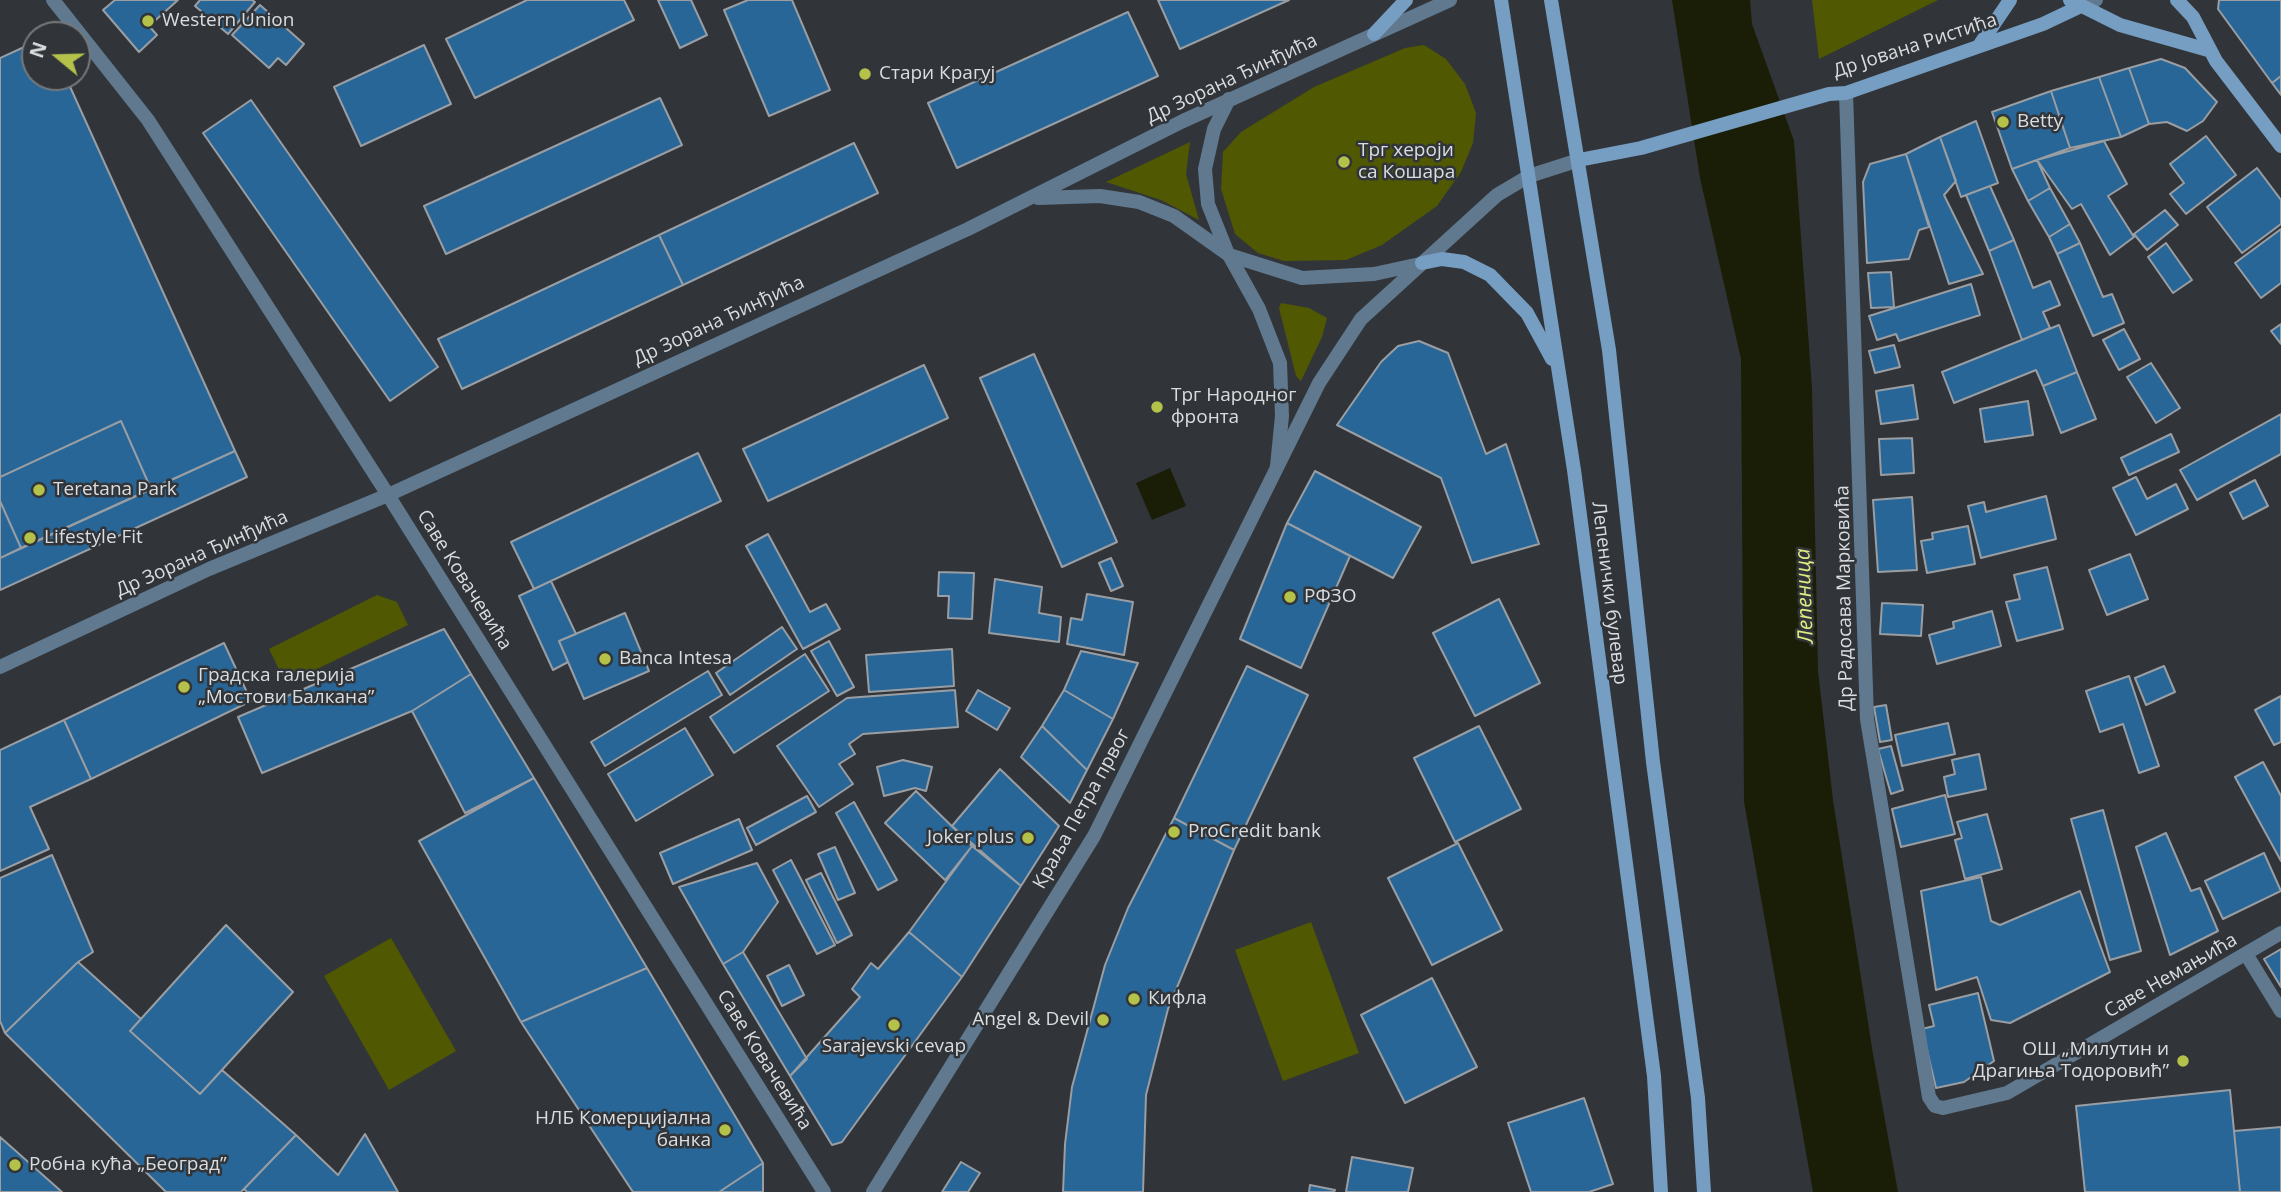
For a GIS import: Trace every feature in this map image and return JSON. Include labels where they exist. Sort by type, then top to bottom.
[{"type":"main road","points":[[1374,34],[1406,0]]},
{"type":"main road","name":"Лепенички булевар","points":[[1501,0],[1574,470],[1654,1076],[1661,1192]]},
{"type":"main road","name":"Лепенички булевар","points":[[1551,0],[1609,350],[1653,762],[1698,1098],[1704,1192]]},
{"type":"main road","points":[[1979,47],[2010,0]]},
{"type":"main road","points":[[2177,0],[2193,17],[2208,50],[2281,146]]},
{"type":"main road","points":[[2075,3],[2120,25],[2208,50]]},
{"type":"main road","name":"Др Јована Ристића","points":[[1579,160],[1641,148],[1823,96],[1846,93],[2043,24],[2075,3]]},
{"type":"main road","points":[[1422,263],[1442,258],[1464,262],[1490,275],[1527,313],[1557,368]]},
{"type":"street","name":"Саве Ковачевића","points":[[53,0],[148,120],[388,495],[824,1192]]},
{"type":"street","name":"Др Зорана Ђинђића","points":[[0,667],[209,569],[388,495],[1033,198],[1229,99],[1450,0]]},
{"type":"street","name":"Др Јована Ристића","points":[[2075,3],[2096,0]]},
{"type":"street","name":"Др Радосава Марковића","points":[[1846,93],[1867,719],[1929,1097]]},
{"type":"street","points":[[1229,99],[1214,129],[1205,169],[1208,204],[1228,255],[1259,309],[1280,363],[1282,416],[1277,467]]},
{"type":"street","points":[[1277,467],[1319,383],[1361,319],[1478,210],[1529,176],[1579,160]]},
{"type":"street","points":[[1033,198],[1100,196],[1139,202],[1174,216],[1228,255],[1302,278],[1374,274],[1422,263]]},
{"type":"street","name":"Краља Петра првог","points":[[873,1192],[1094,836],[1277,467]]},
{"type":"street","name":"Саве Немањића","points":[[1929,1097],[1935,1105],[1943,1108],[2007,1093],[2281,933]]},
{"type":"street","points":[[2246,954],[2281,1011]]},
{"type":"green space","points":[[1812,0],[1938,0],[1819,59]]},
{"type":"green space","name":"Трг хероји са Кошара","points":[[1424,45],[1446,59],[1465,84],[1476,113],[1473,143],[1461,172],[1437,206],[1382,245],[1346,260],[1284,261],[1258,253],[1235,234],[1221,189],[1223,152],[1241,132],[1314,87],[1405,48]]},
{"type":"green space","points":[[1190,142],[1186,174],[1199,220],[1161,200],[1106,182]]},
{"type":"green space","points":[[1281,303],[1309,308],[1327,318],[1322,337],[1301,381],[1296,376],[1279,308]]},
{"type":"green space","points":[[377,595],[397,602],[408,625],[286,684],[269,649]]},
{"type":"green space","points":[[1311,922],[1359,1053],[1283,1081],[1235,950]]},
{"type":"green space","points":[[391,938],[456,1051],[389,1090],[324,976]]},
{"type":"water","name":"Лепеница","points":[[1672,0],[1750,0],[1752,24],[1794,141],[1812,388],[1818,671],[1833,800],[1898,1192],[1813,1192],[1744,802],[1741,359],[1700,178]]},
{"type":"water","points":[[1170,468],[1186,506],[1152,520],[1136,483]]},
{"type":"building","points":[[115,0],[178,0],[149,26],[157,35],[139,52],[103,10]]},
{"type":"building","points":[[200,0],[255,2],[228,34],[195,6]]},
{"type":"building","points":[[527,0],[624,0],[634,20],[475,98],[446,39]]},
{"type":"building","points":[[658,0],[691,0],[707,35],[680,48]]},
{"type":"building","points":[[748,0],[792,0],[830,90],[769,116],[724,10]]},
{"type":"building","points":[[1158,0],[1289,0],[1180,49]]},
{"type":"building","points":[[2219,0],[2281,0],[2281,76],[2272,83],[2218,9]]},
{"type":"building","points":[[260,5],[304,44],[286,65],[278,58],[269,68],[232,35]]},
{"type":"building","points":[[1128,12],[1158,76],[957,168],[928,103]]},
{"type":"building","points":[[424,45],[451,104],[361,146],[334,87]]},
{"type":"building","points":[[21,48],[21,91],[72,91],[235,451],[151,489],[121,421],[0,477],[0,58]]},
{"type":"building","points":[[2161,59],[2185,68],[2217,102],[2203,121],[2187,131],[2167,122],[2149,124],[2129,68]]},
{"type":"building","points":[[2129,68],[2149,124],[2121,137],[2099,77]]},
{"type":"building","points":[[2281,76],[2281,95],[2272,83]]},
{"type":"building","points":[[2099,77],[2121,137],[2070,148],[2051,91]]},
{"type":"building","points":[[2051,91],[2070,148],[2012,169],[1992,112]]},
{"type":"building","points":[[660,98],[682,145],[446,254],[424,206]]},
{"type":"building","points":[[251,100],[438,367],[390,401],[203,133]]},
{"type":"building","points":[[1976,121],[1998,183],[1961,197],[1940,137]]},
{"type":"building","points":[[2206,136],[2236,175],[2186,214],[2170,194],[2184,183],[2170,164]]},
{"type":"building","points":[[1940,137],[1956,181],[1944,195],[1983,274],[1949,284],[1906,154]]},
{"type":"building","points":[[2104,141],[2127,184],[2108,196],[2134,237],[2110,255],[2081,204],[2072,209],[2037,160]]},
{"type":"building","points":[[854,143],[878,193],[683,285],[659,235]]},
{"type":"building","points":[[1906,154],[1929,227],[1919,230],[1909,259],[1867,263],[1863,182],[1870,164]]},
{"type":"building","points":[[2037,160],[2050,188],[2028,201],[2012,169]]},
{"type":"building","points":[[2257,168],[2281,200],[2281,224],[2242,253],[2207,207]]},
{"type":"building","points":[[1990,186],[2014,240],[1989,251],[1966,195]]},
{"type":"building","points":[[2050,188],[2070,224],[2049,237],[2028,201]]},
{"type":"building","points":[[2165,210],[2178,225],[2147,250],[2134,234]]},
{"type":"building","points":[[2070,224],[2080,243],[2057,254],[2049,237]]},
{"type":"building","points":[[2281,229],[2281,283],[2261,298],[2235,263]]},
{"type":"building","points":[[659,235],[683,285],[462,389],[438,339]]},
{"type":"building","points":[[2014,240],[2033,288],[2050,281],[2060,305],[2043,312],[2050,328],[2022,340],[1989,251]]},
{"type":"building","points":[[2080,243],[2103,297],[2112,294],[2124,323],[2093,336],[2057,254]]},
{"type":"building","points":[[2166,243],[2192,280],[2173,293],[2148,257]]},
{"type":"building","points":[[1891,272],[1894,307],[1871,308],[1868,273]]},
{"type":"building","points":[[1971,284],[1980,315],[1899,341],[1896,334],[1877,340],[1869,316]]},
{"type":"building","points":[[2281,324],[2281,344],[2271,331]]},
{"type":"building","points":[[2059,325],[2077,372],[2043,386],[2036,370],[1954,403],[1942,372]]},
{"type":"building","points":[[2124,329],[2140,359],[2119,370],[2103,340]]},
{"type":"building","points":[[1419,341],[1448,353],[1486,454],[1506,444],[1539,544],[1472,563],[1441,478],[1337,425],[1381,362],[1398,346]]},
{"type":"building","points":[[1894,345],[1900,367],[1875,373],[1869,351]]},
{"type":"building","points":[[1034,354],[1117,542],[1062,567],[980,378]]},
{"type":"building","points":[[2151,363],[2180,408],[2156,423],[2127,377]]},
{"type":"building","points":[[924,365],[948,418],[768,501],[743,449]]},
{"type":"building","points":[[2077,372],[2096,419],[2061,433],[2043,386]]},
{"type":"building","points":[[1913,385],[1918,419],[1881,424],[1876,391]]},
{"type":"building","points":[[2028,401],[2033,435],[1985,442],[1980,409]]},
{"type":"building","points":[[2281,414],[2281,454],[2197,500],[2180,470]]},
{"type":"building","points":[[121,421],[151,489],[21,548],[0,501],[0,477]]},
{"type":"building","points":[[2171,434],[2179,452],[2129,475],[2121,458]]},
{"type":"building","points":[[1912,438],[1914,473],[1881,475],[1879,439]]},
{"type":"building","points":[[235,451],[247,477],[0,590],[0,558]]},
{"type":"building","points":[[698,453],[721,501],[534,589],[511,542]]},
{"type":"building","points":[[1315,471],[1421,527],[1393,578],[1287,523]]},
{"type":"building","points":[[2136,477],[2147,499],[2176,484],[2188,509],[2136,535],[2113,488]]},
{"type":"building","points":[[2255,480],[2268,506],[2243,519],[2230,493]]},
{"type":"building","points":[[2046,496],[2056,539],[1981,558],[1968,506],[1984,502],[1986,512]]},
{"type":"building","points":[[1912,497],[1917,570],[1878,572],[1873,500]]},
{"type":"building","points":[[0,501],[21,548],[0,558]]},
{"type":"building","points":[[1287,523],[1350,556],[1301,668],[1240,639]]},
{"type":"building","points":[[1968,526],[1975,564],[1927,573],[1921,541],[1933,539],[1932,533]]},
{"type":"building","points":[[768,534],[810,612],[826,604],[840,629],[803,649],[746,546]]},
{"type":"building","points":[[2130,554],[2148,599],[2107,615],[2089,570]]},
{"type":"building","points":[[1111,558],[1123,586],[1111,591],[1099,563]]},
{"type":"building","points":[[2047,567],[2063,629],[2017,641],[2006,602],[2020,599],[2014,575]]},
{"type":"building","points":[[939,572],[974,573],[972,619],[948,618],[949,596],[938,596]]},
{"type":"building","points":[[995,579],[1042,587],[1039,613],[1061,617],[1059,642],[989,633]]},
{"type":"building","points":[[551,581],[576,634],[559,641],[568,662],[553,670],[519,596]]},
{"type":"building","points":[[1087,594],[1133,602],[1124,655],[1067,644],[1071,618],[1082,620]]},
{"type":"building","points":[[1499,599],[1540,683],[1475,716],[1433,633]]},
{"type":"building","points":[[1882,603],[1923,605],[1921,636],[1880,634]]},
{"type":"building","points":[[1992,611],[2001,646],[1937,664],[1929,635],[1954,628],[1953,622]]},
{"type":"building","points":[[625,613],[649,671],[584,699],[559,641]]},
{"type":"building","points":[[782,627],[797,649],[730,695],[716,673]]},
{"type":"building","points":[[444,629],[471,674],[412,711],[262,773],[238,717]]},
{"type":"building","points":[[829,641],[854,687],[837,696],[811,651]]},
{"type":"building","points":[[224,643],[251,701],[91,779],[64,720]]},
{"type":"building","points":[[952,649],[954,686],[869,692],[866,655]]},
{"type":"building","points":[[1081,651],[1138,663],[1113,719],[1064,690]]},
{"type":"building","points":[[805,654],[829,691],[734,753],[710,717]]},
{"type":"building","points":[[1247,666],[1308,695],[1234,850],[1174,818]]},
{"type":"building","points":[[2164,666],[2175,692],[2146,705],[2135,678]]},
{"type":"building","points":[[708,671],[722,695],[605,766],[591,742]]},
{"type":"building","points":[[471,674],[534,778],[465,813],[412,711]]},
{"type":"building","points":[[2129,676],[2159,766],[2139,773],[2123,724],[2100,732],[2086,691]]},
{"type":"building","points":[[955,690],[958,727],[863,734],[849,744],[855,754],[839,764],[853,784],[819,807],[777,746],[847,698]]},
{"type":"building","points":[[978,690],[1010,708],[997,730],[966,711]]},
{"type":"building","points":[[1064,690],[1113,719],[1087,770],[1042,726]]},
{"type":"building","points":[[2281,696],[2281,742],[2274,745],[2255,710]]},
{"type":"building","points":[[1886,705],[1892,740],[1880,742],[1874,707]]},
{"type":"building","points":[[64,720],[91,779],[30,807],[49,849],[0,871],[0,750]]},
{"type":"building","points":[[1948,723],[1955,754],[1902,766],[1895,735]]},
{"type":"building","points":[[1042,726],[1087,770],[1070,803],[1021,757]]},
{"type":"building","points":[[1479,726],[1521,809],[1455,842],[1414,758]]},
{"type":"building","points":[[685,728],[713,775],[636,821],[608,774]]},
{"type":"building","points":[[1891,746],[1903,790],[1891,794],[1878,749]]},
{"type":"building","points":[[1979,754],[1986,789],[1948,797],[1944,777],[1955,774],[1952,760]]},
{"type":"building","points":[[903,760],[932,767],[926,791],[915,788],[884,796],[877,767]]},
{"type":"building","points":[[2263,762],[2281,796],[2281,861],[2235,777]]},
{"type":"building","points":[[1000,769],[1059,826],[1021,886],[952,826]]},
{"type":"building","points":[[534,778],[647,968],[521,1022],[419,841]]},
{"type":"building","points":[[916,791],[972,846],[945,880],[885,823]]},
{"type":"building","points":[[1945,795],[1955,834],[1901,847],[1892,809]]},
{"type":"building","points":[[807,796],[816,812],[756,845],[747,828]]},
{"type":"building","points":[[854,802],[897,880],[878,890],[836,813]]},
{"type":"building","points":[[2103,810],[2141,951],[2110,960],[2071,819]]},
{"type":"building","points":[[1987,814],[2002,869],[1965,879],[1955,840],[1962,838],[1957,822]]},
{"type":"building","name":"Кифла","points":[[1174,818],[1234,850],[1168,1009],[1146,1095],[1143,1192],[1063,1192],[1065,1144],[1072,1087],[1105,965],[1128,908]]},
{"type":"building","points":[[739,819],[752,850],[673,884],[660,853]]},
{"type":"building","points":[[2166,833],[2191,891],[2200,888],[2218,931],[2170,955],[2136,847]]},
{"type":"building","points":[[1458,843],[1502,930],[1432,965],[1388,878]]},
{"type":"building","points":[[972,846],[1021,886],[962,977],[909,932]]},
{"type":"building","points":[[835,847],[855,893],[838,900],[818,854]]},
{"type":"building","points":[[2264,853],[2281,891],[2223,919],[2205,881]]},
{"type":"building","points":[[52,855],[93,952],[78,962],[5,1033],[0,1021],[0,878]]},
{"type":"building","points":[[791,860],[835,945],[817,954],[773,870]]},
{"type":"building","points":[[757,863],[778,902],[743,952],[723,964],[679,887]]},
{"type":"building","points":[[821,873],[852,935],[837,943],[806,880]]},
{"type":"building","points":[[1981,877],[1991,921],[2000,925],[2080,891],[2110,972],[2010,1023],[1991,1020],[1977,977],[1936,990],[1921,891]]},
{"type":"building","points":[[226,925],[293,992],[200,1094],[130,1031]]},
{"type":"building","points":[[909,932],[962,977],[842,1142],[832,1145],[790,1076],[860,997],[852,989],[871,963],[878,969]]},
{"type":"building","points":[[2281,949],[2281,987],[2264,959]]},
{"type":"building","points":[[743,952],[807,1059],[790,1076],[723,964]]},
{"type":"building","points":[[78,962],[141,1019],[130,1031],[200,1094],[222,1070],[296,1135],[241,1192],[166,1192],[5,1033]]},
{"type":"building","points":[[789,965],[804,995],[782,1006],[767,976]]},
{"type":"building","points":[[647,968],[763,1163],[719,1192],[633,1192],[521,1022]]},
{"type":"building","points":[[1432,978],[1477,1067],[1405,1103],[1361,1015]]},
{"type":"building","points":[[1978,993],[1994,1061],[1964,1082],[1936,1088],[1922,1029],[1934,1026],[1929,1005]]},
{"type":"building","points":[[2230,1090],[2240,1192],[2085,1192],[2076,1106]]},
{"type":"building","points":[[1584,1098],[1613,1184],[1589,1192],[1531,1192],[1508,1123]]},
{"type":"building","points":[[2281,1127],[2281,1192],[2240,1192],[2234,1131]]},
{"type":"building","points":[[365,1134],[398,1192],[247,1192],[244,1189],[296,1135],[338,1175]]},
{"type":"building","name":"Робна кућа „Београд”","points":[[0,1137],[62,1192],[0,1192]]},
{"type":"building","points":[[1352,1157],[1413,1168],[1408,1192],[1346,1192]]},
{"type":"building","points":[[961,1162],[980,1173],[968,1192],[942,1192]]},
{"type":"building","points":[[763,1163],[763,1192],[719,1192]]},
{"type":"building","points":[[1310,1185],[1335,1190],[1309,1192]]},
{"type":"place","name":"Western Union","points":[[148,21]]},
{"type":"place","name":"Стари Крагуј","points":[[865,74]]},
{"type":"place","name":"Betty","points":[[2003,122]]},
{"type":"place","name":"Трг хероји са Кошара","points":[[1344,162]]},
{"type":"place","name":"Трг Народног фронта","points":[[1157,407]]},
{"type":"place","name":"Teretana Park","points":[[39,490]]},
{"type":"place","name":"Lifestyle Fit","points":[[30,538]]},
{"type":"place","name":"РФЗО","points":[[1290,597]]},
{"type":"place","name":"Banca Intesa","points":[[605,659]]},
{"type":"place","name":"Градска галерија „Мостови Балкана”","points":[[184,687]]},
{"type":"place","name":"ProCredit bank","points":[[1174,832]]},
{"type":"place","name":"Joker plus","points":[[1028,838]]},
{"type":"place","name":"Кифла","points":[[1134,999]]},
{"type":"place","name":"Angel & Devil","points":[[1103,1020]]},
{"type":"place","name":"Sarajevski cevap","points":[[894,1025]]},
{"type":"place","name":"ОШ „Милутин и Драгиња Тодоровић”","points":[[2183,1061]]},
{"type":"place","name":"НЛБ Комерцијална банка","points":[[725,1130]]},
{"type":"place","name":"Робна кућа „Београд”","points":[[15,1165]]}]
